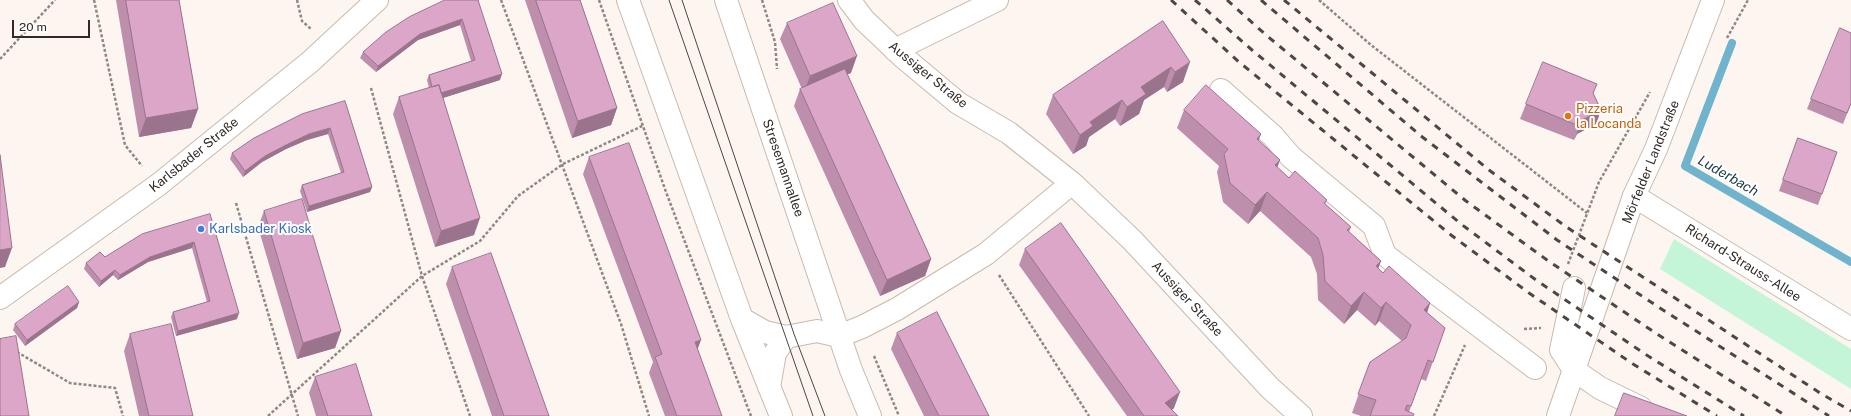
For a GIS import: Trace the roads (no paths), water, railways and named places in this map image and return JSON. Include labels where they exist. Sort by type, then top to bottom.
[{"type":"street","name":"Karlsbader Straße","points":[[0,298],[158,185],[310,62],[377,0]]},
{"type":"street","points":[[628,0],[742,318],[768,387],[781,416]]},
{"type":"street","name":"Stresemannallee","points":[[726,0],[850,370],[870,416]]},
{"type":"street","name":"Aussiger Straße","points":[[849,0],[864,20],[896,50],[958,103],[1009,133],[1072,183],[1132,240],[1270,388],[1301,416]]},
{"type":"street","points":[[896,50],[997,0]]},
{"type":"street","name":"Mörfelder Landstraße","points":[[1558,416],[1634,196],[1656,149],[1713,0]]},
{"type":"street","points":[[1221,90],[1273,136],[1291,157],[1374,226],[1385,255],[1535,368]]},
{"type":"street","points":[[742,318],[765,332],[786,337],[817,331],[839,336],[862,327],[897,309],[986,254],[1072,183]]},
{"type":"street","name":"Richard-Strauss-Allee","points":[[1634,196],[1851,329]]},
{"type":"street","points":[[1570,279],[1562,350],[1574,370],[1600,388],[1641,408],[1645,416]]},
{"type":"street","points":[[768,387],[775,353],[786,337]]},
{"type":"waterway","name":"Luderbach","points":[[1732,43],[1685,166],[1851,262]]},
{"type":"tram line","points":[[669,0],[813,416]]},
{"type":"tram line","points":[[682,0],[794,334],[825,416]]},
{"type":"railway","points":[[1171,0],[1239,62],[1451,235],[1529,293],[1633,364],[1717,416]]},
{"type":"railway","points":[[1195,0],[1252,50],[1461,224],[1536,280],[1645,354],[1744,416]]},
{"type":"railway","points":[[1227,0],[1266,35],[1466,201],[1547,260],[1654,332],[1786,416]]},
{"type":"railway","points":[[1261,0],[1421,136],[1557,240],[1829,416]]},
{"type":"railway","points":[[1284,0],[1489,170],[1565,226],[1820,393],[1851,411]]},
{"type":"place","name":"Pizzeria la Locanda","points":[[1568,116]]},
{"type":"place","name":"Karlsbader Kiosk","points":[[201,229]]}]
